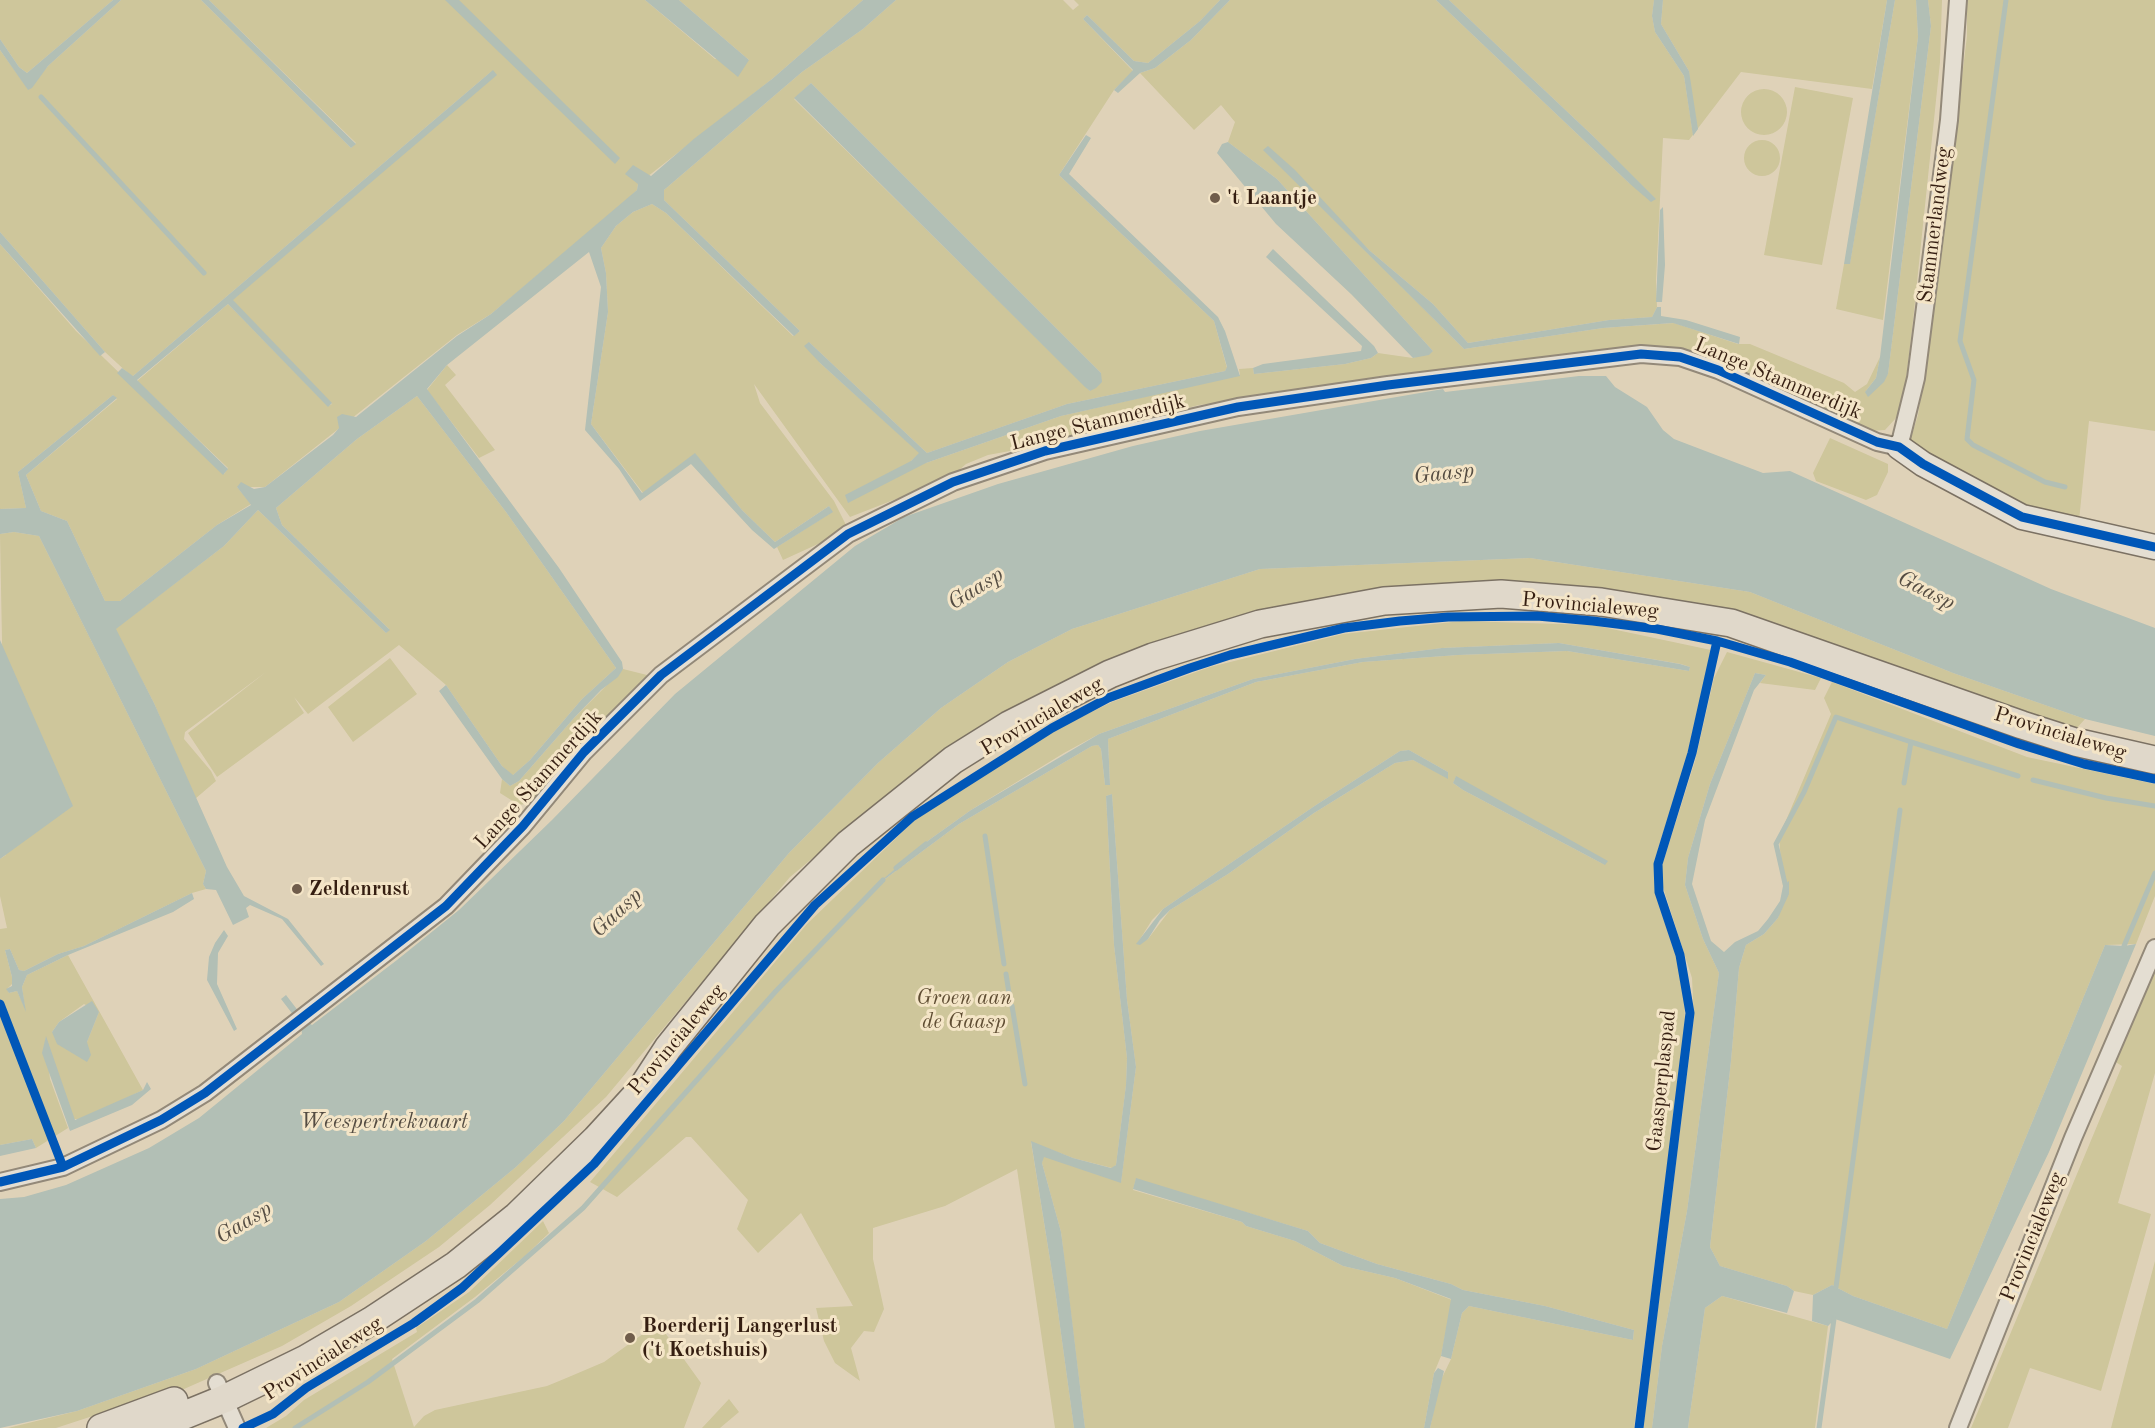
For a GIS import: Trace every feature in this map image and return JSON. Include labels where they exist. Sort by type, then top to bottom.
[{"type":"main road","name":"Provincialeweg","points":[[153,1428],[314,1337],[442,1255],[484,1223],[546,1169],[669,1048],[767,925],[797,893],[848,844],[953,760],[1009,725],[1110,674],[1153,657],[1260,624],[1384,601],[1501,594],[1601,602],[1731,623],[2022,725],[2075,742],[2155,760]]},
{"type":"main road","name":"Provincialeweg","points":[[101,1428],[167,1404],[220,1391]]},
{"type":"street","name":"Stammerlandweg","points":[[1899,447],[1916,378],[1949,120],[1958,0]]},
{"type":"street","name":"Lange Stammerdijk","points":[[0,1182],[63,1167],[161,1120],[205,1093],[446,906],[523,826],[584,752],[661,675],[848,534],[953,482],[1045,451],[1238,408],[1388,385],[1641,354],[1680,357],[1718,370],[1877,442],[1899,447],[1917,461],[2022,517],[2155,547]]},
{"type":"street","name":"Provincialeweg","points":[[1958,1428],[2073,1138],[2155,948]]},
{"type":"street","points":[[220,1391],[237,1428]]},
{"type":"green space","points":[[0,0],[113,0],[27,73],[19,67],[0,39]]},
{"type":"green space","points":[[121,0],[201,0],[351,148],[356,143],[209,0],[645,0],[715,59],[749,60],[679,0],[863,0],[772,79],[638,184],[637,190],[622,205],[491,314],[457,335],[265,487],[237,487],[251,504],[217,525],[120,601],[113,603],[105,601],[67,521],[41,511],[26,475],[117,399],[113,395],[18,472],[26,508],[0,509],[0,244],[76,331],[224,474],[228,468],[137,381],[228,304],[328,406],[332,404],[232,300],[381,172],[493,70],[133,376],[105,352],[0,232],[0,50],[28,89],[48,66]]},
{"type":"green space","points":[[896,0],[1063,0],[1073,10],[1079,5],[1074,0],[1220,0],[1200,21],[1148,63],[1134,61],[1087,15],[1083,19],[1133,71],[1114,90],[1059,175],[1214,321],[1227,368],[1225,371],[1067,404],[927,453],[809,342],[820,363],[920,453],[911,461],[926,463],[1061,416],[1240,375],[1239,369],[1253,368],[1254,374],[1345,364],[1371,358],[1378,353],[1413,358],[1433,351],[1277,179],[1228,142],[1235,122],[1221,105],[1194,130],[1140,73],[1155,68],[1191,40],[1230,0],[1436,0],[1630,184],[1620,164],[1593,136],[1449,0],[1654,0],[1652,16],[1655,32],[1684,76],[1693,135],[1689,140],[1663,138],[1656,281],[1657,307],[1652,317],[1609,320],[1468,343],[1433,304],[1369,250],[1264,150],[1464,349],[1603,328],[1674,323],[1738,344],[1750,344],[1844,383],[1855,392],[1867,384],[1880,357],[1876,378],[1865,392],[1888,374],[1931,26],[1928,0],[1942,0],[1940,62],[1912,330],[1904,395],[1896,418],[1885,430],[1870,431],[1678,354],[1302,392],[1199,405],[1037,446],[988,455],[966,464],[950,478],[850,517],[754,384],[760,403],[834,501],[846,525],[842,533],[783,560],[777,547],[832,512],[829,506],[775,542],[742,510],[695,454],[643,493],[591,424],[608,312],[606,273],[601,248],[616,226],[633,212],[652,204],[666,213],[793,336],[800,331],[664,200],[664,190],[802,72],[863,29]],"holes":[[[811,83],[1101,373],[1090,391],[794,99]]]},
{"type":"green space","points":[[1663,0],[1887,0],[1872,89],[1741,72],[1693,135],[1689,71],[1661,24]]},
{"type":"green space","points":[[1895,0],[1916,0],[1918,37],[1883,320],[1836,309],[1844,264],[1850,263]]},
{"type":"green space","points":[[1967,0],[2155,0],[2155,431],[2089,421],[2079,521],[2024,507],[1909,444],[1918,415],[1931,332],[1967,36]]},
{"type":"green space","points":[[1795,87],[1853,98],[1822,265],[1764,255]]},
{"type":"green space","points":[[1764,89],[1780,96],[1787,112],[1780,128],[1764,135],[1748,128],[1741,112],[1748,96]]},
{"type":"green space","points":[[1762,140],[1775,145],[1780,158],[1775,171],[1762,176],[1749,171],[1744,158],[1749,145]]},
{"type":"green space","points":[[447,365],[456,375],[445,385],[495,450],[479,458],[427,390]]},
{"type":"green space","points":[[417,396],[506,512],[616,668],[582,699],[530,760],[512,776],[502,766],[446,685],[399,645],[308,714],[294,697],[304,713],[217,777],[188,733],[266,672],[185,732],[184,739],[211,771],[216,781],[195,799],[154,703],[115,629],[224,546],[258,510],[386,633],[389,629],[282,525],[276,508],[357,439]]},
{"type":"green space","points":[[1830,438],[1888,464],[1888,472],[1877,495],[1866,500],[1816,481],[1813,473]]},
{"type":"green space","points":[[14,532],[39,536],[206,871],[203,884],[206,889],[192,893],[84,946],[58,954],[24,971],[19,970],[10,949],[5,950],[12,977],[12,984],[7,989],[9,993],[17,991],[25,1008],[22,987],[27,975],[68,955],[143,1090],[82,1119],[73,1119],[45,1037],[50,1079],[68,1128],[36,1148],[32,1139],[0,1145],[0,929],[7,928],[0,896],[0,859],[6,855],[0,534]],"holes":[[[84,1004],[99,1012],[87,1042],[52,1032],[59,1022]]]},
{"type":"green space","points":[[1530,558],[1750,592],[1953,673],[2085,719],[2076,729],[1748,617],[1660,597],[1591,587],[1464,582],[1350,593],[1294,603],[1262,612],[897,788],[790,877],[606,1097],[490,1205],[439,1247],[351,1306],[282,1346],[168,1396],[142,1400],[56,1428],[8,1428],[77,1411],[196,1369],[339,1302],[426,1241],[516,1167],[564,1121],[789,853],[878,763],[941,708],[1008,662],[1072,629],[1260,569]]},
{"type":"green space","name":"Groen aan de Gaasp","points":[[1462,621],[1593,625],[1711,650],[1686,760],[1654,862],[1655,889],[1684,980],[1685,1026],[1634,1428],[1430,1428],[1440,1382],[1451,1359],[1462,1313],[1469,1306],[1633,1340],[1634,1330],[1545,1306],[1463,1290],[1451,1284],[1377,1264],[1320,1243],[1308,1231],[1136,1179],[1133,1190],[1242,1222],[1246,1226],[1295,1241],[1343,1266],[1395,1278],[1452,1300],[1441,1356],[1434,1373],[1424,1428],[1085,1428],[1061,1232],[1042,1163],[1043,1156],[1121,1182],[1136,1067],[1127,1000],[1112,794],[1106,796],[1114,945],[1127,1058],[1116,1165],[1112,1168],[1073,1158],[1031,1142],[1074,1428],[1055,1428],[1017,1169],[945,1206],[873,1228],[873,1259],[884,1309],[874,1332],[864,1331],[851,1348],[860,1381],[835,1363],[824,1341],[816,1308],[853,1306],[801,1213],[758,1253],[737,1229],[748,1200],[691,1137],[686,1137],[617,1197],[590,1182],[807,924],[915,820],[977,778],[1057,729],[1112,702],[1210,667],[1343,634]],"holes":[[[1559,643],[1690,667],[1689,671],[1567,651],[1458,655],[1363,662],[1256,682],[1108,739],[1110,784],[1105,785],[1101,749],[1098,745],[1092,746],[959,824],[877,885],[929,840],[971,810],[1064,753],[1099,734],[1253,679],[1355,659],[1442,648]],[[1409,750],[1448,772],[1448,778],[1413,760],[1395,763],[1314,813],[1228,874],[1170,910],[1148,939],[1137,944],[1152,920],[1163,909],[1400,751]],[[1456,777],[1605,865],[1463,790],[1453,783]]]},
{"type":"green space","points":[[1727,652],[1821,678],[1815,690],[1760,683],[1766,675],[1755,673],[1710,784],[1688,858],[1685,885],[1703,939],[1719,973],[1687,1211],[1662,1346],[1652,1428],[1643,1428],[1694,1019],[1692,978],[1662,884],[1662,866],[1695,761],[1714,678]]},
{"type":"green space","points":[[390,658],[417,694],[353,742],[328,707]]},
{"type":"green space","points":[[623,669],[651,676],[592,729],[530,803],[519,805],[500,793],[502,779],[510,786],[519,781],[574,718]]},
{"type":"green space","points":[[1832,682],[2027,757],[2155,784],[2155,896],[2136,944],[2105,945],[1947,1329],[1853,1296],[1832,1285],[1813,1295],[1794,1291],[1787,1286],[1720,1266],[1710,1247],[1739,968],[1746,945],[1764,934],[1778,918],[1788,882],[1783,886],[1779,837],[1831,714],[1824,698]]},
{"type":"green space","points":[[2155,959],[2155,1073],[2118,1203],[2151,1214],[2101,1391],[2030,1368],[2008,1428],[1971,1428],[2122,1066],[2114,1061]]},
{"type":"green space","points":[[543,1221],[549,1233],[526,1255],[475,1297],[392,1359],[414,1427],[424,1416],[435,1410],[547,1386],[604,1362],[658,1323],[701,1383],[684,1428],[266,1428],[286,1416],[304,1400],[417,1332],[416,1328],[469,1292]]},
{"type":"green space","points":[[2155,1261],[2155,1428],[2111,1428],[2133,1343]]},
{"type":"green space","points":[[1722,1296],[1828,1326],[1815,1428],[1688,1428],[1705,1308]]},
{"type":"green space","points":[[729,1399],[739,1412],[720,1428],[702,1428]]},
{"type":"water","points":[[113,0],[121,0],[48,66],[28,90],[0,50],[0,39],[19,67],[27,73]]},
{"type":"water","points":[[201,0],[209,0],[356,144],[351,148]]},
{"type":"water","points":[[445,0],[459,0],[620,158],[615,164]]},
{"type":"water","points":[[645,0],[679,0],[749,60],[738,77]]},
{"type":"water","points":[[863,0],[896,0],[863,29],[802,72],[664,190],[664,200],[800,331],[794,336],[666,213],[652,204],[633,212],[616,226],[601,248],[606,273],[608,312],[591,424],[642,493],[695,453],[742,510],[775,542],[829,506],[833,512],[774,549],[752,530],[691,464],[640,501],[619,469],[585,430],[601,287],[589,252],[447,365],[427,389],[559,568],[622,662],[623,669],[618,677],[601,690],[574,718],[519,781],[510,786],[502,779],[439,691],[446,685],[502,766],[513,775],[530,760],[582,699],[616,668],[506,512],[417,396],[357,439],[276,508],[282,525],[390,630],[386,633],[258,510],[224,546],[116,629],[154,703],[227,867],[244,896],[288,919],[324,964],[321,966],[282,919],[250,905],[246,908],[249,917],[233,925],[216,890],[206,889],[203,884],[206,871],[39,536],[14,532],[0,534],[0,509],[26,508],[18,472],[113,395],[117,398],[26,475],[41,511],[67,521],[105,601],[120,601],[217,525],[251,505],[237,487],[241,482],[254,489],[265,487],[333,435],[339,428],[337,417],[342,414],[356,417],[457,336],[491,314],[637,190],[638,184],[625,174],[633,165],[651,176],[695,138],[772,79]]},
{"type":"water","points":[[1220,0],[1230,0],[1191,40],[1155,68],[1140,73],[1118,93],[1114,90],[1133,70],[1083,19],[1087,15],[1134,61],[1148,63],[1200,21]]},
{"type":"water","points":[[1436,0],[1449,0],[1656,199],[1651,202],[1630,184]]},
{"type":"water","points":[[1654,0],[1663,0],[1661,24],[1689,71],[1698,129],[1693,136],[1684,76],[1655,32],[1652,16]]},
{"type":"water","points":[[1887,0],[1895,0],[1850,264],[1844,264]]},
{"type":"water","points":[[1916,0],[1928,0],[1931,26],[1888,374],[1884,382],[1868,397],[1865,392],[1876,378],[1880,357],[1918,37]]},
{"type":"water","points":[[493,70],[497,75],[233,300],[332,403],[328,407],[228,304],[137,380],[228,469],[223,475],[117,373],[122,368],[133,376]]},
{"type":"water","points":[[811,83],[1101,373],[1102,382],[1096,388],[1090,391],[1085,387],[794,98]]},
{"type":"water","points":[[1086,135],[1091,138],[1069,174],[1218,317],[1240,376],[1061,416],[926,463],[848,503],[845,495],[911,461],[919,453],[820,363],[804,346],[809,342],[927,453],[1067,404],[1225,371],[1227,367],[1214,321],[1059,175]]},
{"type":"water","points":[[1228,142],[1277,179],[1433,351],[1429,355],[1413,358],[1351,294],[1276,224],[1217,153],[1222,144]]},
{"type":"water","points":[[1268,146],[1295,170],[1369,250],[1433,304],[1468,343],[1609,320],[1652,317],[1657,307],[1661,307],[1661,316],[1686,320],[1740,337],[1739,344],[1673,323],[1603,328],[1464,349],[1263,150]]},
{"type":"water","points":[[1663,207],[1665,265],[1662,302],[1656,302],[1660,210]]},
{"type":"water","points":[[0,232],[105,352],[100,356],[0,244]]},
{"type":"water","points":[[1273,249],[1374,346],[1378,353],[1371,358],[1345,364],[1254,374],[1253,368],[1263,364],[1361,351],[1362,346],[1266,257]]},
{"type":"water","name":"Weespertrekvaart","points":[[1579,376],[1606,376],[1615,387],[1647,407],[1663,430],[1674,439],[1763,473],[1790,471],[2051,589],[2155,628],[2155,736],[2085,719],[1953,673],[1750,592],[1530,558],[1260,569],[1072,629],[1008,662],[941,708],[878,763],[789,853],[564,1121],[516,1167],[426,1241],[339,1302],[196,1369],[77,1411],[0,1428],[0,1199],[24,1197],[66,1185],[149,1148],[199,1118],[302,1034],[301,1025],[281,999],[286,995],[306,1021],[312,1025],[397,960],[459,910],[552,820],[675,694],[855,546],[904,517],[998,484],[1133,446],[1200,431],[1443,389],[1445,392]]},
{"type":"water","points":[[0,640],[73,806],[0,859]]},
{"type":"water","points":[[1559,643],[1690,667],[1689,671],[1567,651],[1458,655],[1363,662],[1256,682],[1108,739],[1110,785],[1105,785],[1101,749],[1098,745],[1092,746],[959,824],[869,891],[929,840],[971,810],[1099,734],[1253,679],[1355,659],[1442,648]]},
{"type":"water","points":[[1755,673],[1766,675],[1754,690],[1705,820],[1692,884],[1711,941],[1724,952],[1735,942],[1758,931],[1780,901],[1783,886],[1789,881],[1789,894],[1778,918],[1764,934],[1746,945],[1739,968],[1710,1247],[1720,1266],[1787,1286],[1794,1291],[1787,1313],[1722,1296],[1705,1308],[1688,1428],[1652,1428],[1662,1346],[1687,1211],[1719,973],[1703,939],[1685,885],[1688,858],[1710,784]]},
{"type":"water","points":[[1409,750],[1448,772],[1448,779],[1413,760],[1395,763],[1314,813],[1228,874],[1170,910],[1160,920],[1148,939],[1140,945],[1136,944],[1163,909],[1316,805],[1400,751]]},
{"type":"water","points":[[1456,776],[1608,861],[1605,865],[1463,790],[1453,783]]},
{"type":"water","points":[[1112,794],[1127,1000],[1136,1067],[1121,1183],[1044,1157],[1042,1163],[1061,1232],[1085,1428],[1074,1428],[1031,1141],[1073,1158],[1111,1168],[1116,1165],[1127,1058],[1114,945],[1106,796]]},
{"type":"water","points":[[192,893],[194,899],[173,912],[68,955],[27,975],[22,987],[26,1012],[17,991],[9,993],[6,989],[12,986],[12,977],[5,950],[10,949],[19,970],[24,971],[58,954],[84,946]]},
{"type":"water","points":[[224,930],[228,936],[218,953],[217,984],[237,1029],[234,1031],[207,980],[209,957]]},
{"type":"water","points":[[2136,944],[2049,1152],[1950,1359],[1835,1319],[1828,1326],[1812,1321],[1813,1295],[1832,1285],[1853,1296],[1947,1329],[2105,945]]},
{"type":"water","points":[[92,1001],[99,1012],[87,1042],[91,1055],[87,1062],[57,1044],[52,1032],[59,1022]]},
{"type":"water","points":[[46,1036],[75,1120],[143,1090],[147,1082],[151,1089],[132,1105],[70,1131],[42,1053]]},
{"type":"water","points":[[32,1139],[36,1148],[0,1156],[0,1145]]},
{"type":"water","points":[[1136,1178],[1308,1231],[1320,1243],[1377,1264],[1451,1284],[1463,1290],[1545,1306],[1634,1330],[1633,1340],[1469,1306],[1462,1313],[1451,1359],[1441,1356],[1451,1299],[1395,1278],[1343,1266],[1295,1241],[1246,1226],[1242,1222],[1133,1189]]},
{"type":"water","points":[[1438,1368],[1444,1371],[1430,1428],[1424,1428],[1434,1373]]},
{"type":"waterway","points":[[2006,0],[1960,341],[1974,380],[1967,439],[1973,445],[2045,482],[2065,487]]},
{"type":"waterway","points":[[41,97],[204,273]]},
{"type":"waterway","points":[[1786,888],[1776,844],[1804,792],[1836,717],[1911,742],[1904,783]]},
{"type":"waterway","points":[[1911,742],[2018,776]]},
{"type":"waterway","points":[[2033,780],[2106,798],[2155,806]]},
{"type":"waterway","points":[[1836,1287],[1900,810]]},
{"type":"waterway","points":[[985,836],[1004,964]]},
{"type":"waterway","points":[[896,868],[926,844]]},
{"type":"waterway","points":[[2124,946],[2155,873]]},
{"type":"waterway","points":[[295,1428],[368,1382],[477,1301],[583,1208],[776,991],[883,880]]},
{"type":"waterway","points":[[1006,974],[1009,993]]},
{"type":"waterway","points":[[1012,1006],[1025,1084]]},
{"type":"waterway","points":[[1819,1428],[1834,1319]]},
{"type":"cycle path","points":[[0,1182],[63,1167],[161,1120],[205,1093],[446,906],[523,826],[584,752],[661,675],[848,534],[953,482],[1045,451],[1238,407],[1388,385],[1641,354],[1680,357],[1718,370],[1877,442],[1899,447],[1923,464],[2022,517],[2155,547]]},
{"type":"cycle path","points":[[243,1428],[273,1414],[306,1388],[414,1323],[462,1288],[594,1164],[815,905],[912,817],[1052,728],[1108,698],[1190,668],[1230,655],[1344,628],[1400,621],[1448,617],[1537,616],[1593,621],[1657,629],[1717,641],[1790,662],[2019,744],[2084,764],[2155,779]]},
{"type":"cycle path","name":"Gaasperplaspad","points":[[1639,1428],[1690,1013],[1680,955],[1659,892],[1658,864],[1692,753],[1717,641]]},
{"type":"cycle path","points":[[0,1004],[63,1167]]},
{"type":"place","name":"'t Laantje","points":[[1215,198]]},
{"type":"place","name":"Zeldenrust","points":[[297,889]]},
{"type":"place","name":"Boerderij Langerlust ('t Koetshuis)","points":[[630,1338]]},
{"type":"water label","name":"Gaasp","points":[[1444,474]]},
{"type":"water label","name":"Gaasp","points":[[976,589]]},
{"type":"water label","name":"Gaasp","points":[[1926,591]]},
{"type":"water label","name":"Gaasp","points":[[617,913]]},
{"type":"water label","name":"Gaasp","points":[[244,1223]]}]
